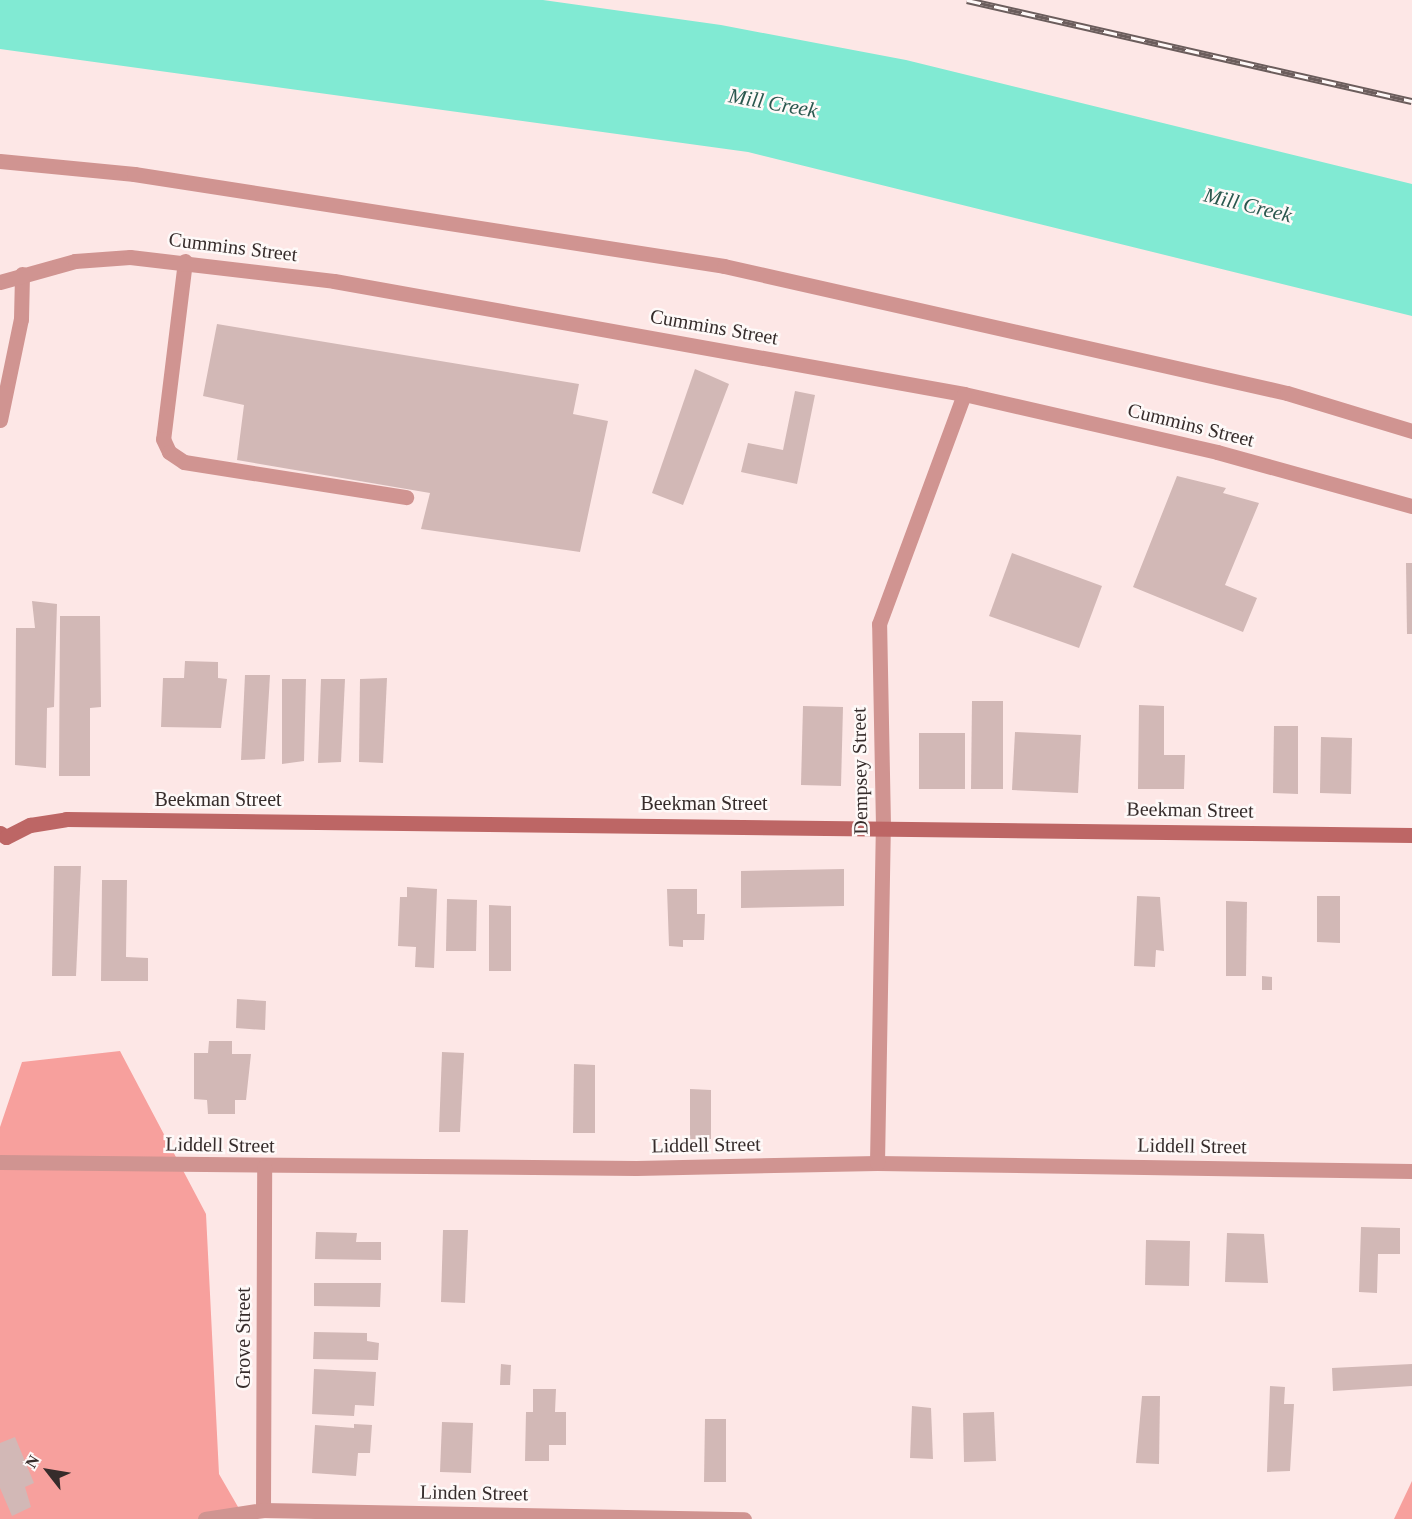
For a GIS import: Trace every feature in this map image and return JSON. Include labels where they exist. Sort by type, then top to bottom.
[{"type":"main road","name":"Beekman Street","points":[[0,833],[6,837],[30,825],[66,819],[883,826],[1412,835]]},
{"type":"street","points":[[0,161],[134,174],[724,266],[1252,385],[1412,431]]},
{"type":"street","name":"Cummins Street","points":[[0,282],[75,261],[119,258],[184,261],[334,281],[964,394],[1216,452],[1412,506]]},
{"type":"street","points":[[184,261],[163,439],[170,452],[184,462],[406,497]]},
{"type":"street","points":[[0,420],[21,319],[22,274]]},
{"type":"street","name":"Dempsey Street","points":[[877,1163],[883,826],[879,624],[964,394]]},
{"type":"street","name":"Liddell Street","points":[[0,1162],[264,1167],[877,1163],[1412,1171]]},
{"type":"street","name":"Grove Street","points":[[263,1510],[264,1167]]},
{"type":"street","name":"Linden Street","points":[[205,1519],[263,1510],[744,1519]]},
{"type":"shaded area","points":[[120,1051],[206,1214],[219,1474],[245,1519],[0,1519],[0,1127],[22,1062]]},
{"type":"shaded area","points":[[1412,1481],[1412,1519],[1394,1519]]},
{"type":"water","name":"Mill Creek","points":[[0,0],[543,0],[721,25],[906,60],[1412,184],[1412,316],[748,152],[0,49]]},
{"type":"building","points":[[217,324],[579,384],[573,414],[608,421],[580,552],[421,529],[430,493],[237,460],[244,405],[203,396]]},
{"type":"building","points":[[695,369],[729,384],[683,505],[652,493]]},
{"type":"building","points":[[795,391],[815,395],[797,484],[741,472],[748,443],[783,450]]},
{"type":"building","points":[[1177,476],[1226,488],[1223,493],[1259,503],[1225,585],[1257,598],[1243,632],[1133,587]]},
{"type":"building","points":[[1012,553],[1102,586],[1079,648],[989,616]]},
{"type":"building","points":[[1406,563],[1412,563],[1412,634],[1407,634]]},
{"type":"building","points":[[32,601],[57,604],[54,707],[47,708],[46,768],[15,765],[16,628],[35,628]]},
{"type":"building","points":[[60,616],[100,616],[101,707],[90,708],[90,776],[59,776]]},
{"type":"building","points":[[185,661],[218,662],[218,678],[227,679],[221,728],[161,727],[163,678],[184,678]]},
{"type":"building","points":[[245,675],[270,675],[265,759],[241,760]]},
{"type":"building","points":[[387,678],[383,763],[359,762],[360,679]]},
{"type":"building","points":[[282,679],[306,679],[304,761],[282,764]]},
{"type":"building","points":[[321,679],[345,679],[341,762],[318,763]]},
{"type":"building","points":[[972,701],[1003,701],[1003,789],[971,789]]},
{"type":"building","points":[[1139,705],[1164,706],[1164,755],[1185,755],[1184,789],[1138,789]]},
{"type":"building","points":[[803,706],[843,707],[841,786],[801,785]]},
{"type":"building","points":[[1274,726],[1298,726],[1298,794],[1273,793]]},
{"type":"building","points":[[1015,732],[1081,735],[1078,793],[1012,790]]},
{"type":"building","points":[[919,733],[965,733],[965,789],[919,789]]},
{"type":"building","points":[[1321,737],[1352,738],[1351,794],[1320,793]]},
{"type":"building","points":[[54,866],[81,866],[76,976],[52,976]]},
{"type":"building","points":[[844,869],[844,906],[741,908],[741,871]]},
{"type":"building","points":[[102,880],[127,880],[126,957],[148,958],[148,981],[101,981]]},
{"type":"building","points":[[407,887],[437,889],[434,968],[415,967],[416,947],[398,946],[400,897],[407,897]]},
{"type":"building","points":[[667,889],[697,889],[697,914],[705,914],[704,940],[683,940],[683,947],[669,946]]},
{"type":"building","points":[[1137,896],[1160,897],[1164,951],[1156,950],[1155,967],[1134,966]]},
{"type":"building","points":[[1317,896],[1340,896],[1340,943],[1317,942]]},
{"type":"building","points":[[447,899],[477,900],[476,951],[446,951]]},
{"type":"building","points":[[1226,901],[1247,902],[1246,976],[1226,976]]},
{"type":"building","points":[[489,905],[511,906],[511,971],[489,971]]},
{"type":"building","points":[[1262,976],[1272,977],[1272,990],[1262,990]]},
{"type":"building","points":[[237,999],[266,1001],[265,1030],[236,1028]]},
{"type":"building","points":[[209,1041],[232,1041],[232,1054],[251,1054],[246,1100],[235,1100],[235,1114],[208,1114],[207,1100],[194,1099],[194,1053],[208,1053]]},
{"type":"building","points":[[442,1052],[464,1053],[460,1132],[439,1132]]},
{"type":"building","points":[[574,1064],[595,1065],[595,1133],[573,1133]]},
{"type":"building","points":[[690,1089],[711,1090],[711,1139],[690,1139]]},
{"type":"building","points":[[1361,1227],[1400,1228],[1400,1254],[1378,1254],[1377,1293],[1359,1292]]},
{"type":"building","points":[[443,1230],[468,1230],[465,1303],[441,1302]]},
{"type":"building","points":[[316,1232],[357,1233],[356,1242],[381,1242],[381,1260],[315,1259]]},
{"type":"building","points":[[1227,1233],[1264,1234],[1268,1283],[1225,1282]]},
{"type":"building","points":[[1146,1240],[1190,1241],[1189,1286],[1145,1285]]},
{"type":"building","points":[[314,1283],[381,1283],[380,1307],[314,1306]]},
{"type":"building","points":[[314,1332],[367,1333],[367,1341],[379,1343],[378,1360],[313,1359]]},
{"type":"building","points":[[501,1364],[511,1365],[510,1385],[500,1385]]},
{"type":"building","points":[[1412,1364],[1412,1386],[1333,1391],[1332,1368]]},
{"type":"building","points":[[314,1369],[376,1372],[374,1406],[355,1405],[354,1416],[312,1414]]},
{"type":"building","points":[[1270,1386],[1285,1387],[1284,1404],[1294,1404],[1290,1471],[1267,1472]]},
{"type":"building","points":[[533,1389],[556,1389],[555,1412],[566,1412],[566,1445],[549,1445],[549,1461],[525,1461],[526,1412],[533,1412]]},
{"type":"building","points":[[1142,1396],[1160,1396],[1159,1464],[1136,1463]]},
{"type":"building","points":[[912,1406],[931,1408],[933,1459],[910,1458]]},
{"type":"building","points":[[994,1412],[996,1461],[964,1462],[963,1413]]},
{"type":"building","points":[[705,1419],[726,1419],[726,1482],[704,1482]]},
{"type":"building","points":[[442,1422],[473,1423],[471,1473],[440,1472]]},
{"type":"building","points":[[354,1424],[372,1425],[370,1453],[358,1453],[356,1476],[312,1473],[315,1425],[354,1428]]},
{"type":"building","points":[[15,1437],[34,1483],[25,1487],[31,1507],[12,1516],[0,1488],[0,1443]]},
{"type":"railway","points":[[967,0],[1412,101]]}]
